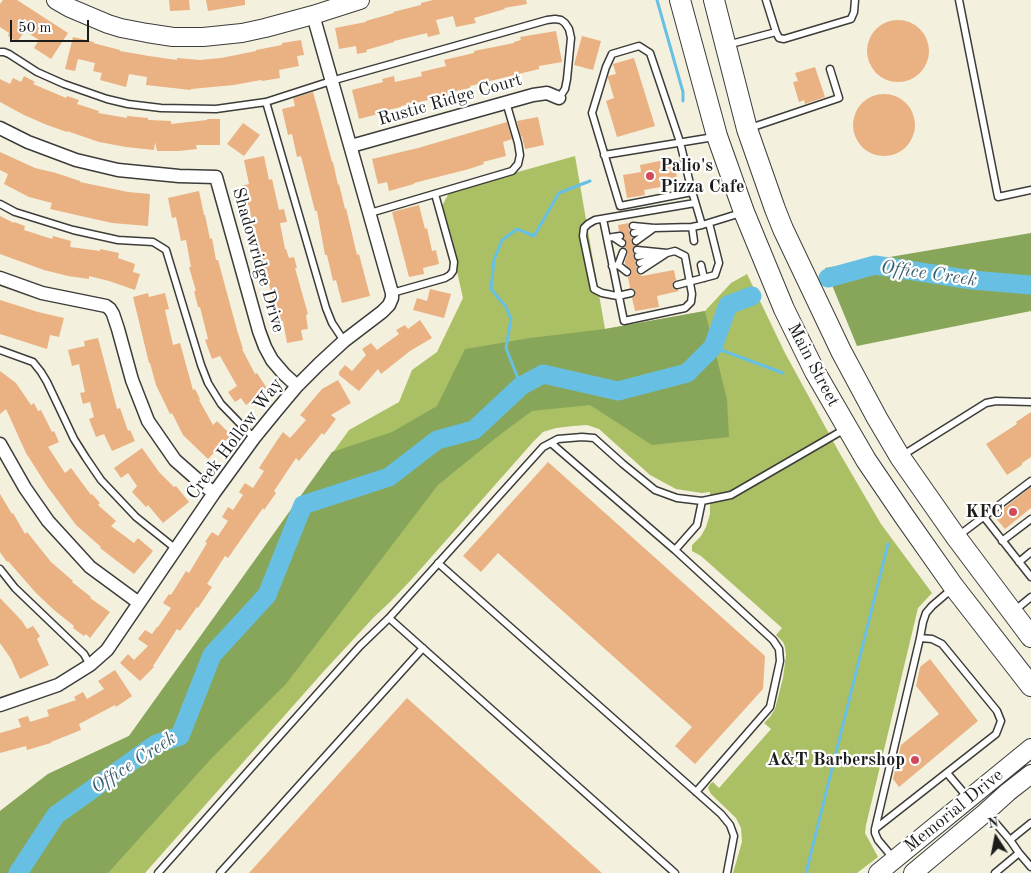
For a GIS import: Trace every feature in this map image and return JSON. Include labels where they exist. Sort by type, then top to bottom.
[{"type":"main road","name":"Main Street","points":[[680,0],[718,136],[744,212],[784,309],[815,372],[866,460],[954,588],[1031,686]]},
{"type":"main road","name":"Main Street","points":[[714,0],[747,129],[783,229],[841,351],[876,418],[900,457],[956,537],[1031,637]]},
{"type":"main road","points":[[718,136],[747,129]]},
{"type":"street","points":[[56,0],[108,24],[121,28],[173,36],[242,33],[313,15],[360,0]]},
{"type":"street","points":[[313,15],[392,292]]},
{"type":"street","name":"Rustic Ridge Court","points":[[351,146],[532,95],[547,93],[558,98]]},
{"type":"street","name":"Shadowridge Drive","points":[[0,128],[28,142],[76,160],[118,170],[148,174],[216,177],[265,347],[272,360],[297,386]]},
{"type":"street","points":[[0,278],[42,293],[106,306],[110,309],[118,329],[132,380],[148,421],[175,460],[214,493]]},
{"type":"street","name":"Creek Hollow Way","points":[[2,700],[58,685],[90,665],[107,650],[214,493],[254,438],[318,364],[389,305],[392,292]]},
{"type":"street","points":[[0,444],[25,488],[48,521],[72,550],[90,567],[139,603]]},
{"type":"street","name":"Memorial Drive","points":[[878,873],[900,866],[969,799],[1031,748]]},
{"type":"street","name":"Memorial Drive","points":[[912,873],[1031,774]]},
{"type":"lane","points":[[766,0],[776,32],[779,38],[784,39],[851,19],[855,0]]},
{"type":"lane","points":[[959,0],[998,196],[1031,190]]},
{"type":"lane","points":[[0,52],[10,54],[37,72],[64,84],[107,99],[161,108],[216,109],[266,102],[331,81],[555,18],[566,23],[571,38],[568,79],[565,89],[558,98]]},
{"type":"lane","points":[[725,46],[776,32]]},
{"type":"lane","points":[[677,285],[690,282],[702,269],[715,275],[719,263],[706,224],[695,203],[680,142],[650,53],[639,46],[612,54],[606,67],[592,113],[620,206],[692,192]]},
{"type":"lane","points":[[747,129],[839,98],[830,69]]},
{"type":"lane","points":[[266,102],[326,308],[332,323],[344,341]]},
{"type":"lane","points":[[370,213],[512,171],[518,164],[520,155],[506,102]]},
{"type":"lane","points":[[604,155],[718,136]]},
{"type":"lane","points":[[392,292],[445,278],[453,271],[454,262],[435,194]]},
{"type":"lane","points":[[631,293],[618,296],[602,293],[594,289],[582,236],[584,228],[595,220],[695,203]]},
{"type":"lane","points":[[0,204],[15,212],[73,230],[118,240],[154,242],[166,250],[208,383],[221,404],[254,438]]},
{"type":"lane","points":[[633,230],[654,228],[694,237],[706,224],[744,212]]},
{"type":"lane","points":[[603,219],[613,237],[618,296],[624,321],[685,308],[691,302],[692,294],[685,256],[675,251],[640,266]]},
{"type":"lane","points":[[613,237],[619,228]]},
{"type":"lane","points":[[636,240],[654,228]]},
{"type":"lane","points":[[613,237],[622,243]]},
{"type":"lane","points":[[638,253],[667,253]]},
{"type":"lane","points":[[615,265],[624,255]]},
{"type":"lane","points":[[615,265],[626,269]]},
{"type":"lane","points":[[0,350],[33,362],[44,377],[74,439],[101,480],[136,518],[176,549]]},
{"type":"lane","points":[[900,457],[986,403],[996,401],[1031,402]]},
{"type":"lane","points":[[158,873],[347,660],[389,618],[543,447],[558,439],[594,438],[655,490],[677,498],[702,501],[731,495],[847,427]]},
{"type":"lane","points":[[551,443],[675,550],[773,640],[779,649],[780,661],[770,707],[696,792]]},
{"type":"lane","points":[[956,537],[1031,481]]},
{"type":"lane","points":[[675,550],[697,525],[702,501]]},
{"type":"lane","points":[[984,517],[1031,577]]},
{"type":"lane","points":[[1002,541],[1031,519]]},
{"type":"lane","points":[[1019,562],[1031,552]]},
{"type":"lane","points":[[438,563],[722,814],[730,824],[734,836],[727,873]]},
{"type":"lane","points":[[0,570],[15,588],[84,654],[90,665]]},
{"type":"lane","points":[[900,866],[878,840],[875,829],[923,622],[926,613],[932,606],[954,588]]},
{"type":"lane","points":[[1013,612],[1031,597]]},
{"type":"lane","points":[[389,618],[675,873]]},
{"type":"lane","points":[[875,829],[996,734],[1001,721],[997,711],[942,644],[920,638]]},
{"type":"lane","points":[[220,873],[423,648]]},
{"type":"lane","points":[[947,773],[969,799]]},
{"type":"lane","points":[[986,812],[1031,867]]},
{"type":"lane","points":[[1010,840],[1031,823]]},
{"type":"lane","points":[[995,873],[1019,853]]},
{"type":"green space","points":[[575,156],[605,329],[705,311],[731,283],[747,274],[785,353],[839,452],[881,524],[932,593],[918,608],[866,825],[865,833],[878,857],[857,873],[733,873],[742,842],[741,828],[736,818],[711,794],[708,788],[713,782],[719,788],[771,729],[764,723],[775,709],[783,678],[786,655],[785,647],[776,635],[782,628],[701,556],[692,551],[692,545],[701,536],[710,514],[710,492],[702,493],[676,489],[650,475],[599,429],[587,425],[556,428],[543,432],[533,442],[411,580],[324,671],[145,873],[0,873],[0,811],[48,774],[129,736],[349,430],[399,402],[412,370],[437,352],[463,298],[442,206],[450,191]]},
{"type":"green space","points":[[1031,233],[1031,311],[857,346],[825,268]]},
{"type":"green space","points":[[705,311],[727,399],[729,437],[652,445],[590,405],[532,411],[438,485],[286,684],[210,760],[108,873],[0,873],[0,811],[48,774],[129,736],[332,452],[392,432],[437,406],[465,349],[530,338],[605,329]]},
{"type":"building","points":[[3,0],[17,0],[68,33],[51,59],[34,48],[39,40],[25,31],[17,42],[0,27],[0,4]]},
{"type":"building","points":[[169,0],[189,0],[190,10],[170,11]]},
{"type":"building","points":[[206,0],[245,0],[245,5],[208,11]]},
{"type":"building","points":[[433,0],[526,0],[527,4],[504,8],[474,18],[476,23],[456,27],[453,16],[436,20],[440,34],[428,37],[427,33],[394,41],[366,50],[367,52],[357,54],[356,46],[339,49],[335,28],[366,22]]},
{"type":"building","points":[[898,20],[910,22],[920,29],[927,39],[929,51],[927,63],[920,73],[910,80],[898,82],[886,80],[876,73],[869,63],[867,51],[869,39],[876,29],[886,22]]},
{"type":"building","points":[[556,31],[562,62],[539,66],[539,69],[470,86],[470,88],[447,93],[448,95],[378,112],[378,114],[359,119],[352,90],[383,82],[382,79],[394,76],[395,82],[422,76],[421,72],[446,66],[444,60],[474,53],[474,51],[514,43],[521,40],[520,37]]},
{"type":"building","points":[[582,36],[601,41],[593,70],[574,65]]},
{"type":"building","points":[[73,37],[120,51],[177,60],[177,58],[200,60],[221,58],[301,40],[304,55],[297,56],[299,66],[279,70],[280,78],[191,90],[146,85],[147,77],[129,74],[126,87],[100,80],[102,73],[93,71],[95,63],[78,59],[75,71],[65,69]]},
{"type":"building","points":[[634,58],[655,126],[617,137],[606,101],[614,98],[608,76],[616,74],[613,64]]},
{"type":"building","points":[[815,67],[825,97],[805,104],[804,100],[799,102],[793,82],[798,81],[795,73]]},
{"type":"building","points":[[24,76],[35,82],[33,84],[66,98],[67,96],[79,100],[77,104],[99,111],[98,113],[127,118],[127,116],[148,118],[148,120],[171,121],[171,124],[220,119],[220,145],[196,145],[197,149],[157,151],[155,142],[154,150],[126,147],[99,142],[47,125],[0,102],[0,79],[10,84],[13,78],[21,82]]},
{"type":"building","points":[[313,92],[370,296],[342,303],[336,280],[333,281],[327,255],[325,255],[317,211],[315,211],[301,156],[297,157],[292,134],[288,135],[282,109],[295,106],[293,98]]},
{"type":"building","points":[[884,94],[896,96],[906,103],[913,113],[915,125],[913,137],[906,147],[896,154],[884,156],[872,154],[862,147],[855,137],[853,125],[855,113],[862,103],[872,96]]},
{"type":"building","points":[[538,117],[544,145],[525,149],[517,121]]},
{"type":"building","points":[[507,122],[512,139],[503,142],[506,156],[483,162],[484,164],[469,169],[389,191],[387,182],[378,184],[372,159],[418,148]]},
{"type":"building","points":[[243,123],[260,135],[244,156],[227,144]]},
{"type":"building","points":[[0,152],[35,168],[80,182],[128,192],[150,194],[148,226],[112,223],[50,209],[52,203],[29,197],[4,184],[8,174],[0,170]]},
{"type":"building","points":[[264,156],[269,180],[272,179],[279,210],[284,209],[287,222],[280,223],[285,249],[289,258],[294,257],[297,268],[295,268],[308,314],[306,315],[308,329],[301,330],[303,340],[287,343],[283,321],[280,321],[273,299],[255,228],[253,228],[249,205],[246,206],[241,186],[249,184],[244,160]]},
{"type":"building","points":[[674,158],[678,184],[644,190],[645,195],[627,198],[623,175],[641,172],[640,165]]},
{"type":"building","points":[[199,191],[210,239],[212,238],[216,260],[218,260],[242,349],[255,374],[257,373],[268,390],[246,405],[241,398],[235,402],[228,392],[237,386],[220,356],[212,359],[205,340],[208,339],[194,291],[196,291],[189,267],[191,267],[186,240],[181,241],[176,217],[172,218],[168,198]]},
{"type":"building","points":[[419,205],[432,251],[436,250],[439,264],[423,268],[424,274],[409,277],[392,212]]},
{"type":"building","points":[[0,216],[25,226],[24,230],[52,239],[53,236],[71,241],[70,247],[100,251],[100,249],[119,253],[118,258],[135,264],[133,272],[140,274],[135,290],[89,276],[89,279],[44,270],[0,254]]},
{"type":"building","points":[[629,223],[629,235],[632,238],[631,242],[635,246],[632,250],[633,257],[636,260],[637,273],[642,276],[674,270],[676,280],[672,286],[679,291],[657,296],[659,307],[635,311],[632,298],[636,292],[630,288],[628,277],[632,271],[625,264],[628,253],[624,247],[627,243],[624,233],[619,231],[618,225]]},
{"type":"building","points":[[430,289],[451,294],[444,318],[413,310],[417,298],[427,301]]},
{"type":"building","points":[[148,293],[149,297],[165,293],[169,309],[165,310],[173,345],[180,343],[193,390],[195,389],[213,425],[217,421],[231,435],[208,459],[183,435],[156,385],[133,297]]},
{"type":"building","points":[[0,300],[64,318],[59,337],[50,335],[47,349],[0,334]]},
{"type":"building","points":[[420,320],[432,338],[410,351],[381,374],[378,369],[359,391],[339,375],[339,372],[345,365],[352,371],[366,355],[362,349],[371,343],[377,350],[399,334],[396,330],[405,325],[408,329]]},
{"type":"building","points":[[98,338],[117,409],[120,408],[128,431],[130,430],[135,441],[112,451],[104,434],[96,437],[89,419],[94,417],[90,402],[83,404],[80,393],[85,392],[79,364],[72,366],[68,350],[85,346],[84,341]]},
{"type":"building","points":[[0,371],[16,383],[31,405],[34,403],[38,411],[41,410],[59,442],[48,447],[65,473],[71,468],[91,495],[100,503],[98,505],[116,521],[111,526],[134,543],[138,538],[153,551],[134,574],[100,548],[76,525],[47,486],[26,453],[6,409],[0,414]]},
{"type":"building","points":[[338,380],[351,403],[331,415],[336,419],[324,435],[322,433],[299,461],[296,458],[264,510],[263,508],[228,558],[225,556],[207,584],[212,587],[198,608],[180,631],[177,629],[154,667],[140,681],[120,663],[128,654],[134,660],[148,646],[138,639],[145,630],[152,634],[158,627],[171,608],[163,603],[169,594],[171,595],[186,571],[189,573],[212,532],[218,536],[228,521],[222,517],[228,507],[233,510],[243,495],[239,492],[245,483],[253,488],[264,471],[259,468],[283,432],[290,438],[306,420],[300,415],[322,389]]},
{"type":"building","points":[[1031,412],[1031,457],[1007,475],[986,444],[1017,424],[1016,422]]},
{"type":"building","points":[[142,448],[159,472],[174,487],[176,486],[189,502],[163,523],[148,505],[146,507],[132,492],[137,486],[128,473],[121,478],[114,468]]},
{"type":"building","points":[[548,462],[765,656],[763,689],[695,764],[675,746],[692,727],[498,553],[481,572],[463,556]]},
{"type":"building","name":"KFC","points":[[1031,487],[1031,508],[1005,529],[994,516]]},
{"type":"building","points":[[0,494],[25,534],[27,532],[51,562],[90,598],[110,612],[90,638],[73,628],[74,626],[36,593],[0,552]]},
{"type":"building","points":[[0,598],[27,629],[33,626],[40,636],[37,639],[49,665],[20,679],[11,659],[0,643]]},
{"type":"building","points":[[930,659],[978,721],[899,787],[893,779],[901,745],[939,714],[916,686],[920,667]]},
{"type":"building","points":[[115,670],[132,696],[116,707],[115,705],[79,724],[81,730],[51,743],[27,750],[26,746],[0,753],[0,733],[21,727],[18,719],[28,716],[30,722],[49,716],[47,710],[76,700],[74,697],[83,692],[87,699],[104,689],[98,681]]},
{"type":"building","points":[[407,698],[602,873],[249,873]]},
{"type":"waterway","points":[[657,0],[683,92],[683,101]]},
{"type":"waterway","points":[[521,386],[506,348],[511,319],[506,307],[491,289],[494,260],[502,240],[517,229],[534,236],[559,193],[590,181]]},
{"type":"waterway","name":"Office Creek","points":[[828,278],[875,265],[972,280],[1031,285]]},
{"type":"waterway","name":"Office Creek","points":[[18,873],[56,815],[156,744],[180,736],[212,655],[267,595],[303,505],[389,477],[437,440],[474,430],[521,386],[543,374],[618,391],[687,373],[713,347],[728,305],[752,296]]},
{"type":"waterway","points":[[713,347],[783,373]]},
{"type":"waterway","points":[[806,873],[888,544]]},
{"type":"place","name":"Palio's Pizza Cafe","points":[[650,176]]},
{"type":"place","name":"KFC","points":[[1013,512]]},
{"type":"place","name":"A&T Barbershop","points":[[915,760]]}]
